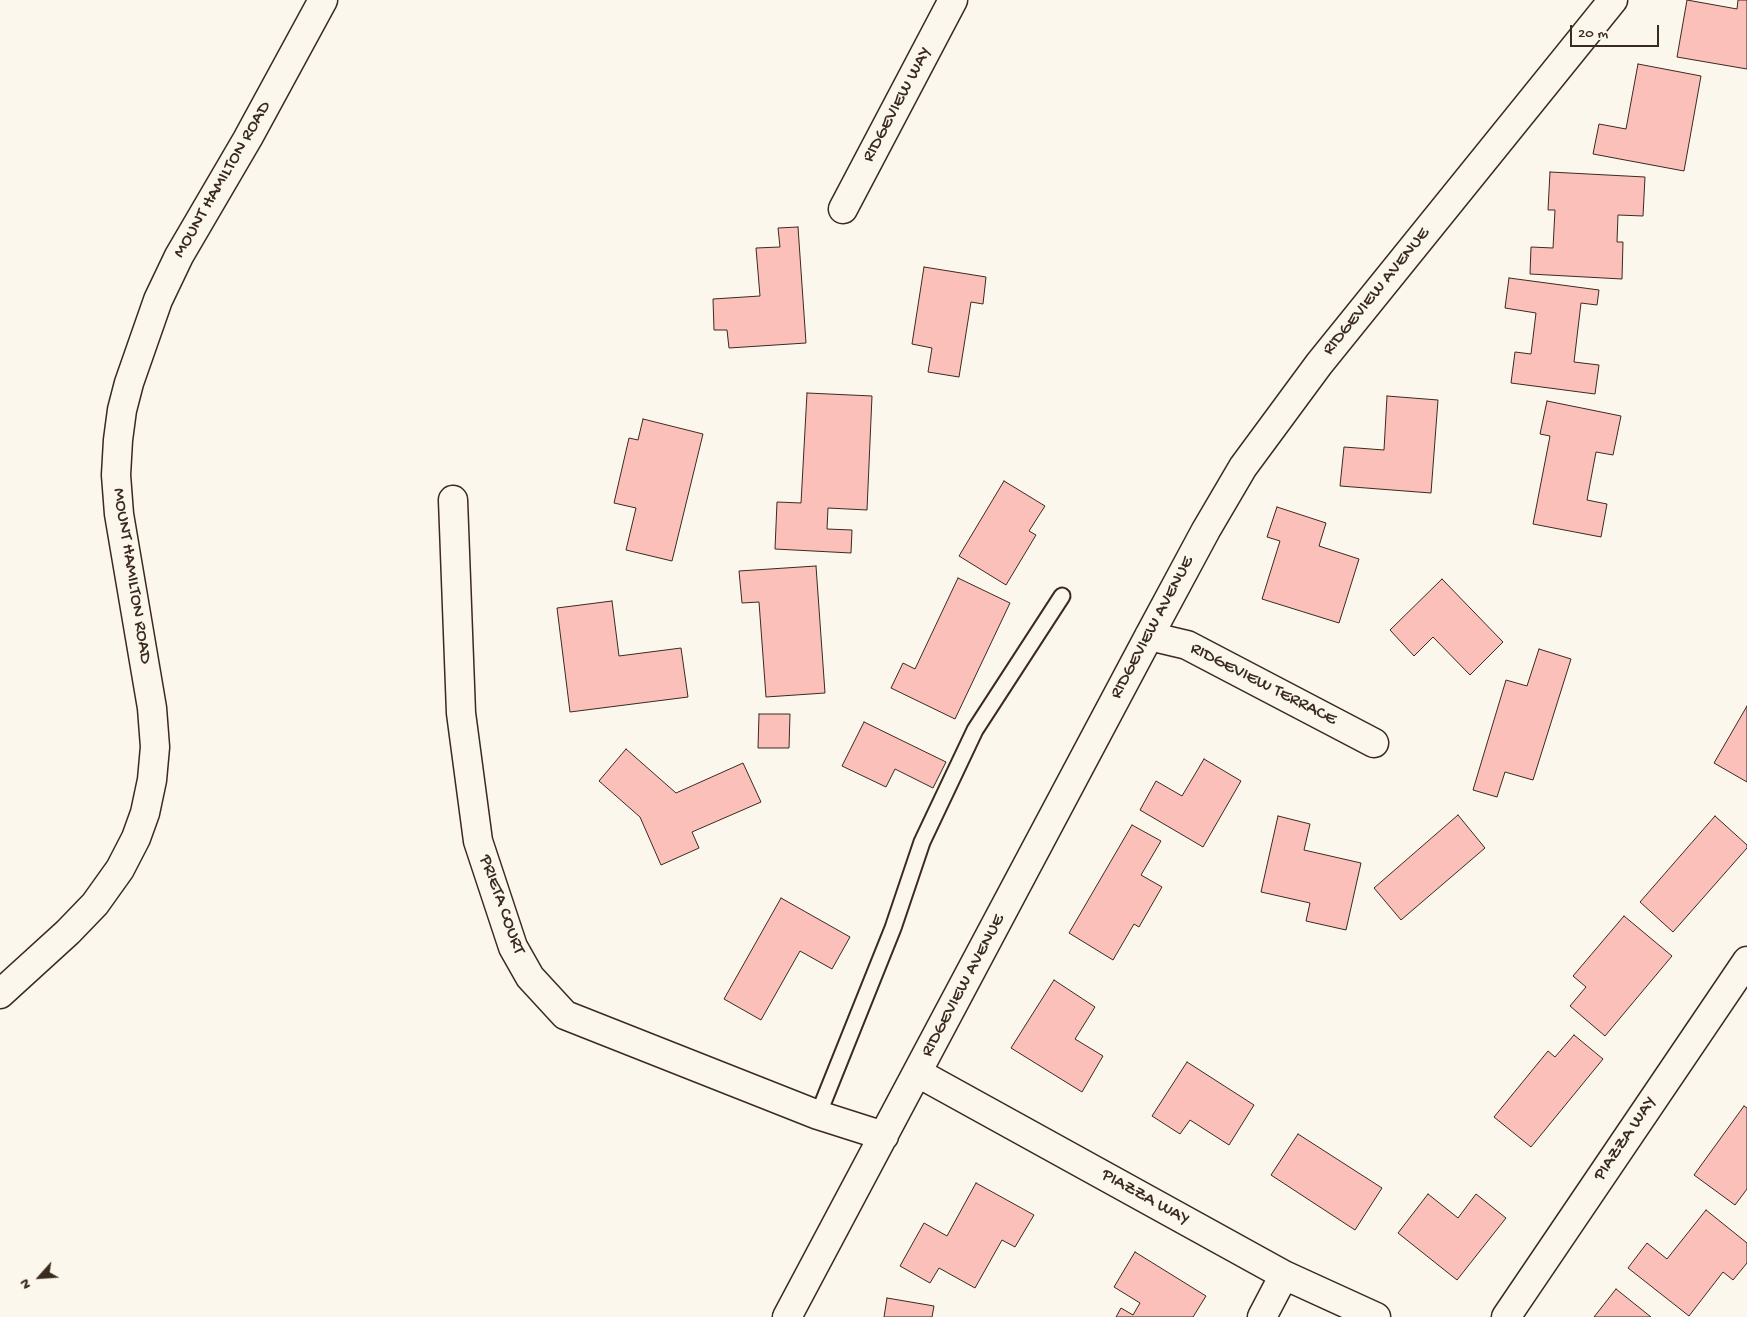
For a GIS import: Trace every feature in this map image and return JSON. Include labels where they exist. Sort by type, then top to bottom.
[{"type":"street","name":"MOUNT HAMILTON ROAD","points":[[0,994],[96,904],[120,869],[136,838],[145,813],[152,780],[155,747],[152,708],[119,514],[116,475],[122,410],[129,383],[158,300],[179,256],[248,138],[323,0]]},
{"type":"street","name":"RIDGEVIEW WAY","points":[[844,210],[953,0]]},
{"type":"street","name":"RIDGEVIEW AVENUE","points":[[787,1317],[1206,530],[1249,459],[1319,364],[1613,0]]},
{"type":"street","name":"PRIETA COURT","points":[[453,500],[461,713],[478,841],[513,947],[530,977],[565,1015],[818,1115],[884,1136]]},
{"type":"street","name":"RIDGEVIEW TERRACE","points":[[1149,636],[1187,645],[1374,743]]},
{"type":"street","name":"PIAZZA WAY","points":[[1506,1317],[1747,961]]},
{"type":"street","name":"PIAZZA WAY","points":[[918,1073],[1284,1275],[1376,1317]]},
{"type":"street","points":[[1262,1317],[1284,1275]]},
{"type":"lane","points":[[818,1115],[893,928],[922,842],[934,816],[975,730],[1062,596]]},
{"type":"building","points":[[1687,0],[1737,9],[1738,0],[1747,0],[1747,69],[1677,57]]},
{"type":"building","points":[[1638,64],[1701,76],[1684,171],[1593,154],[1599,124],[1626,129]]},
{"type":"building","points":[[1550,172],[1645,177],[1643,216],[1618,215],[1617,242],[1623,242],[1622,279],[1530,274],[1531,247],[1553,248],[1555,210],[1548,210]]},
{"type":"building","points":[[798,227],[806,343],[729,348],[727,330],[714,330],[713,299],[760,296],[756,248],[780,247],[778,228]]},
{"type":"building","points":[[924,267],[986,277],[983,304],[971,302],[959,377],[928,372],[932,348],[912,344]]},
{"type":"building","points":[[1509,278],[1599,290],[1597,305],[1581,303],[1574,362],[1599,365],[1595,394],[1511,383],[1515,352],[1531,354],[1536,313],[1505,308]]},
{"type":"building","points":[[807,393],[872,396],[867,510],[828,508],[827,529],[852,530],[851,553],[775,549],[777,502],[801,503]]},
{"type":"building","points":[[1387,396],[1438,400],[1431,493],[1340,486],[1344,447],[1384,450]]},
{"type":"building","points":[[1547,401],[1621,416],[1613,455],[1596,452],[1587,500],[1607,504],[1601,537],[1533,524],[1550,436],[1540,434]]},
{"type":"building","points":[[643,419],[703,434],[672,561],[626,550],[636,508],[614,503],[629,438],[638,440]]},
{"type":"building","points":[[1004,481],[1045,506],[1029,531],[1036,535],[1006,585],[959,556]]},
{"type":"building","points":[[1277,507],[1326,523],[1319,546],[1359,559],[1339,623],[1262,599],[1280,541],[1267,537]]},
{"type":"building","points":[[816,566],[825,693],[766,697],[759,602],[742,603],[739,571]]},
{"type":"building","points":[[958,578],[1010,603],[955,719],[891,688],[903,663],[915,669]]},
{"type":"building","points":[[1442,579],[1503,642],[1470,675],[1433,637],[1414,656],[1390,630]]},
{"type":"building","points":[[612,601],[619,656],[681,648],[688,697],[570,712],[557,608]]},
{"type":"building","points":[[1539,649],[1571,659],[1533,780],[1505,772],[1497,797],[1473,790],[1506,680],[1527,686]]},
{"type":"building","points":[[1747,706],[1747,782],[1714,763]]},
{"type":"building","points":[[759,714],[790,714],[789,748],[758,748]]},
{"type":"building","points":[[864,722],[946,762],[933,788],[895,769],[886,787],[842,766]]},
{"type":"building","points":[[626,749],[676,793],[743,763],[761,802],[692,832],[699,848],[661,865],[640,817],[599,781]]},
{"type":"building","points":[[1204,759],[1241,781],[1203,847],[1140,810],[1156,781],[1182,796]]},
{"type":"building","points":[[1458,815],[1485,848],[1401,920],[1374,888]]},
{"type":"building","points":[[1278,816],[1310,824],[1304,850],[1361,863],[1346,930],[1306,921],[1310,903],[1261,892]]},
{"type":"building","points":[[1715,816],[1747,845],[1747,848],[1673,932],[1640,902]]},
{"type":"building","points":[[1132,825],[1161,841],[1141,875],[1162,887],[1139,927],[1134,924],[1113,960],[1069,933]]},
{"type":"building","points":[[781,898],[850,937],[832,969],[800,951],[761,1020],[724,999]]},
{"type":"building","points":[[1624,916],[1672,956],[1605,1036],[1570,1006],[1586,987],[1573,976]]},
{"type":"building","points":[[1054,980],[1095,1007],[1075,1039],[1103,1056],[1082,1092],[1011,1048]]},
{"type":"building","points":[[1574,1035],[1603,1059],[1531,1147],[1494,1117],[1548,1051],[1555,1057]]},
{"type":"building","points":[[1187,1062],[1254,1105],[1229,1145],[1190,1120],[1180,1134],[1152,1116]]},
{"type":"building","points":[[1744,1106],[1747,1108],[1747,1189],[1735,1205],[1694,1175]]},
{"type":"building","points":[[1298,1134],[1382,1188],[1355,1230],[1271,1175]]},
{"type":"building","points":[[976,1183],[1034,1215],[1015,1247],[1002,1240],[975,1288],[939,1268],[930,1283],[900,1266],[924,1223],[947,1236]]},
{"type":"building","points":[[1428,1194],[1458,1218],[1476,1194],[1506,1218],[1457,1280],[1398,1233]]},
{"type":"building","points":[[1706,1210],[1747,1243],[1747,1263],[1733,1280],[1723,1272],[1689,1316],[1628,1268],[1647,1243],[1667,1259]]},
{"type":"building","points":[[1135,1252],[1206,1296],[1193,1317],[1116,1317],[1121,1308],[1133,1315],[1140,1303],[1114,1287]]},
{"type":"building","points":[[1616,1289],[1651,1317],[1594,1317]]},
{"type":"building","points":[[887,1298],[934,1306],[932,1317],[884,1317]]}]
